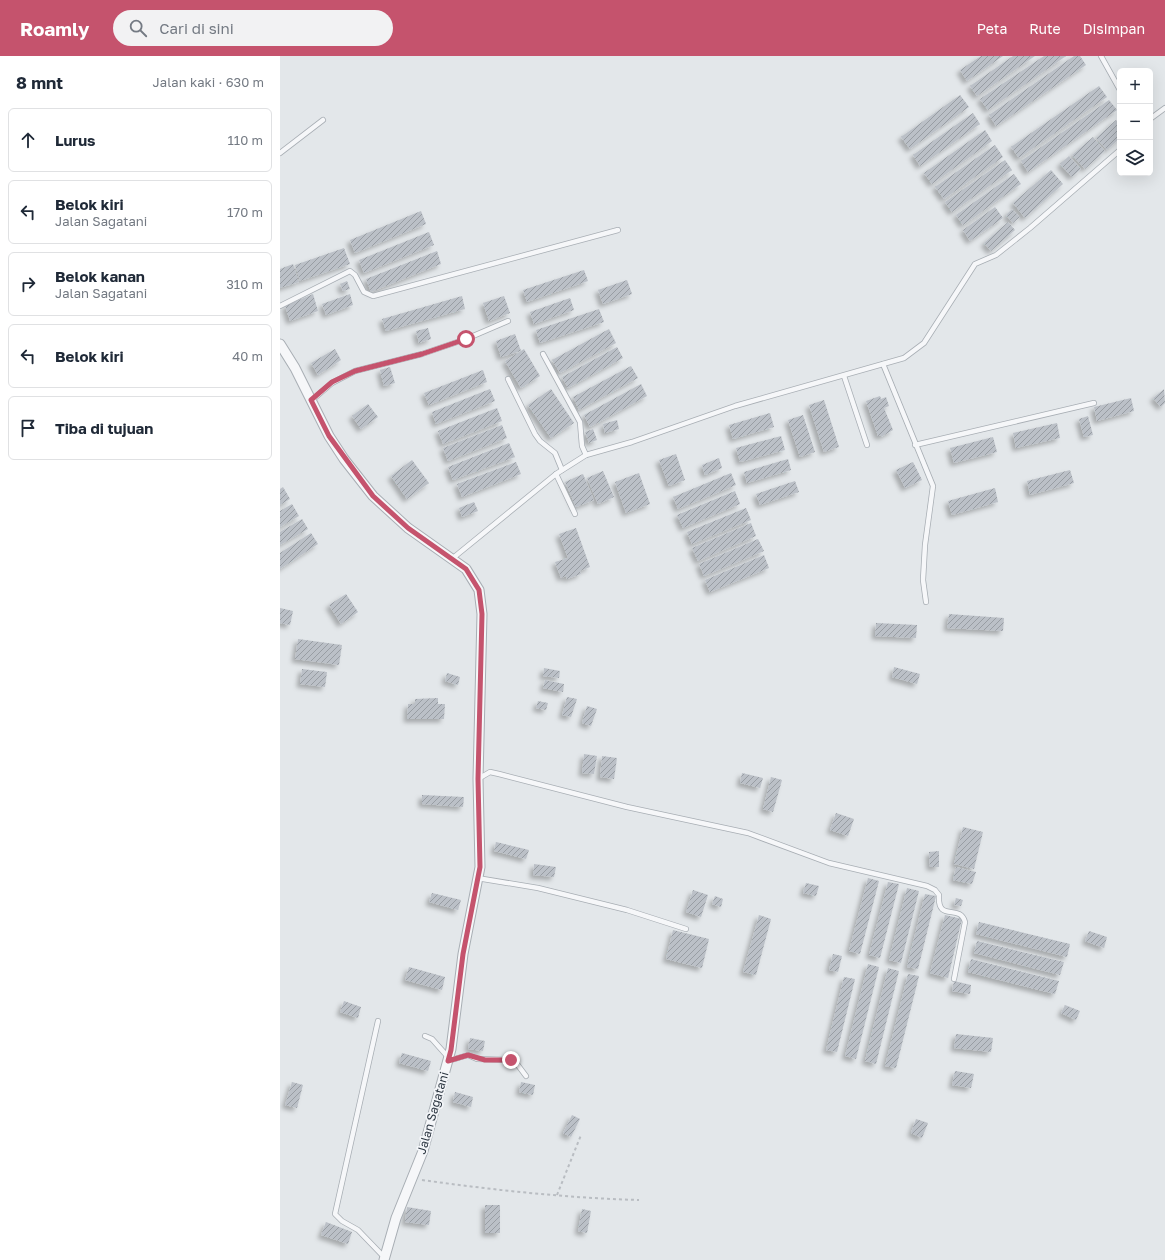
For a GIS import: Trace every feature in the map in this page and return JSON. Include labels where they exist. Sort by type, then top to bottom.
[{"type":"street","name":"Jalan Sagatani","points":[[280,344],[295,368],[329,436],[373,496],[408,528],[453,558],[466,569],[479,590],[482,614],[478,779],[480,852],[478,878],[463,954],[451,1050],[422,1151],[413,1178],[396,1218],[384,1259]]},
{"type":"lane","points":[[1101,56],[1117,85]]},
{"type":"lane","points":[[1153,117],[1165,108]]},
{"type":"lane","points":[[280,153],[323,120]]},
{"type":"lane","points":[[453,558],[556,474],[586,455],[632,442],[735,406],[904,358],[924,343],[975,264],[996,254],[1030,228],[1117,153]]},
{"type":"lane","points":[[280,306],[350,271],[356,275],[364,292],[369,296],[373,296],[618,230]]},
{"type":"lane","points":[[311,400],[332,382],[355,371],[422,354],[466,339],[508,321]]},
{"type":"lane","points":[[543,354],[580,422],[582,446],[586,455]]},
{"type":"lane","points":[[883,364],[933,486],[925,545],[923,580],[926,602]]},
{"type":"lane","points":[[844,376],[867,444]]},
{"type":"lane","points":[[508,379],[535,434],[540,441],[555,453],[562,470]]},
{"type":"lane","points":[[915,445],[1094,402]]},
{"type":"lane","points":[[556,474],[574,514]]},
{"type":"lane","points":[[478,779],[490,772],[627,807],[748,833],[829,863],[927,886],[935,890],[939,895],[938,904],[940,908],[944,911],[959,913],[964,916],[965,922],[954,979]]},
{"type":"lane","points":[[478,878],[538,888],[627,910],[686,929]]},
{"type":"lane","points":[[378,1021],[335,1214],[342,1221],[358,1230],[384,1259]]},
{"type":"lane","points":[[425,1036],[432,1039],[448,1059],[468,1055],[485,1060],[511,1060],[517,1064],[526,1076]]},
{"type":"path","points":[[557,1196],[580,1135]]},
{"type":"path","points":[[413,1178],[490,1189],[557,1196],[639,1200]]},
{"type":"building","points":[[981,56],[1003,56],[967,81],[960,70]]},
{"type":"building","points":[[1013,56],[1035,56],[977,96],[970,86]]},
{"type":"building","points":[[1044,56],[1066,56],[988,110],[980,99]]},
{"type":"building","points":[[1074,56],[1080,56],[1086,65],[996,126],[989,115]]},
{"type":"building","points":[[1099,86],[1107,97],[1019,158],[1011,147]]},
{"type":"building","points":[[960,95],[969,107],[910,149],[901,137]]},
{"type":"building","points":[[1109,100],[1117,110],[1028,172],[1021,161]]},
{"type":"building","points":[[973,113],[980,124],[920,166],[913,155]]},
{"type":"building","points":[[1116,120],[1117,121],[1117,141],[1107,150],[1096,138]]},
{"type":"building","points":[[985,130],[992,141],[932,184],[924,173]]},
{"type":"building","points":[[1093,137],[1105,151],[1085,169],[1072,155]]},
{"type":"building","points":[[995,145],[1003,157],[944,199],[935,187]]},
{"type":"building","points":[[1069,156],[1081,169],[1072,177],[1060,164]]},
{"type":"building","points":[[1005,160],[1012,170],[952,212],[945,202]]},
{"type":"building","points":[[1051,170],[1063,184],[1025,218],[1013,203]]},
{"type":"building","points":[[1014,174],[1021,184],[963,225],[956,215]]},
{"type":"building","points":[[995,207],[1003,218],[970,241],[963,230]]},
{"type":"building","points":[[1012,209],[1020,217],[1013,223],[1006,215]]},
{"type":"building","points":[[421,211],[426,224],[355,253],[350,240]]},
{"type":"building","points":[[1008,222],[1015,230],[991,251],[984,243]]},
{"type":"building","points":[[429,232],[434,245],[364,273],[359,260]]},
{"type":"building","points":[[344,248],[350,264],[300,281],[295,265]]},
{"type":"building","points":[[437,251],[441,264],[371,292],[366,279]]},
{"type":"building","points":[[293,264],[299,282],[280,288],[280,269]]},
{"type":"building","points":[[584,270],[588,281],[527,302],[523,290]]},
{"type":"building","points":[[627,280],[632,294],[603,304],[598,290]]},
{"type":"building","points":[[347,281],[350,289],[343,291],[340,284]]},
{"type":"building","points":[[313,294],[318,311],[290,321],[285,306]]},
{"type":"building","points":[[350,294],[353,305],[326,315],[322,304]]},
{"type":"building","points":[[462,296],[465,309],[386,331],[382,319]]},
{"type":"building","points":[[504,296],[510,313],[489,321],[483,303]]},
{"type":"building","points":[[570,298],[574,310],[534,324],[530,312]]},
{"type":"building","points":[[599,309],[604,322],[540,343],[536,330]]},
{"type":"building","points":[[428,328],[431,339],[419,343],[416,331]]},
{"type":"building","points":[[609,329],[616,343],[560,373],[552,360]]},
{"type":"building","points":[[515,334],[521,351],[501,357],[496,341]]},
{"type":"building","points":[[617,347],[623,358],[568,388],[562,377]]},
{"type":"building","points":[[335,349],[341,360],[318,375],[311,363]]},
{"type":"building","points":[[524,349],[540,376],[521,388],[505,361]]},
{"type":"building","points":[[631,366],[638,378],[579,410],[573,397]]},
{"type":"building","points":[[390,367],[395,383],[384,386],[380,370]]},
{"type":"building","points":[[483,370],[487,382],[429,405],[424,393]]},
{"type":"building","points":[[641,384],[647,396],[590,427],[584,415]]},
{"type":"building","points":[[490,389],[495,401],[436,424],[432,412]]},
{"type":"building","points":[[551,389],[574,423],[551,438],[528,405]]},
{"type":"building","points":[[1164,389],[1165,403],[1161,407],[1153,398]]},
{"type":"building","points":[[880,396],[881,399],[886,397],[889,406],[884,408],[893,430],[881,437],[881,435],[878,436],[866,401]]},
{"type":"building","points":[[1131,398],[1134,411],[1097,421],[1094,407]]},
{"type":"building","points":[[824,400],[839,447],[824,452],[809,405]]},
{"type":"building","points":[[368,404],[378,417],[361,429],[352,416]]},
{"type":"building","points":[[497,408],[502,421],[443,444],[438,431]]},
{"type":"building","points":[[770,413],[774,427],[733,439],[729,425]]},
{"type":"building","points":[[803,415],[815,452],[800,457],[788,420]]},
{"type":"building","points":[[1088,416],[1093,435],[1084,437],[1079,419]]},
{"type":"building","points":[[617,420],[619,429],[605,433],[603,424]]},
{"type":"building","points":[[1057,423],[1060,438],[1016,448],[1013,433]]},
{"type":"building","points":[[502,425],[507,438],[448,461],[443,448]]},
{"type":"building","points":[[593,429],[597,440],[589,443],[585,432]]},
{"type":"building","points":[[781,436],[785,450],[740,462],[736,448]]},
{"type":"building","points":[[993,437],[997,452],[954,463],[950,448]]},
{"type":"building","points":[[509,443],[515,457],[453,480],[448,467]]},
{"type":"building","points":[[676,454],[685,480],[669,486],[659,460]]},
{"type":"building","points":[[719,458],[722,468],[705,475],[702,465]]},
{"type":"building","points":[[788,459],[791,470],[747,483],[744,472]]},
{"type":"building","points":[[412,460],[429,483],[407,499],[391,476]]},
{"type":"building","points":[[516,462],[521,474],[462,497],[457,484]]},
{"type":"building","points":[[913,462],[922,480],[905,488],[896,470]]},
{"type":"building","points":[[1070,470],[1074,483],[1030,495],[1027,481]]},
{"type":"building","points":[[603,471],[614,497],[598,504],[587,478]]},
{"type":"building","points":[[639,473],[650,504],[626,513],[615,482]]},
{"type":"building","points":[[731,473],[736,485],[678,509],[673,497]]},
{"type":"building","points":[[583,474],[594,500],[576,507],[565,482]]},
{"type":"building","points":[[795,481],[799,492],[760,505],[756,494]]},
{"type":"building","points":[[283,487],[290,499],[280,505],[280,489]]},
{"type":"building","points":[[995,488],[998,502],[952,515],[948,501]]},
{"type":"building","points":[[735,491],[740,504],[683,528],[677,515]]},
{"type":"building","points":[[474,502],[478,511],[462,517],[459,508]]},
{"type":"building","points":[[292,504],[299,516],[280,527],[280,511]]},
{"type":"building","points":[[746,508],[751,520],[692,544],[687,532]]},
{"type":"building","points":[[302,519],[308,529],[280,545],[280,532]]},
{"type":"building","points":[[751,523],[756,536],[698,561],[692,548]]},
{"type":"building","points":[[576,528],[590,567],[580,571],[581,574],[567,579],[566,576],[561,578],[555,562],[568,558],[559,534]]},
{"type":"building","points":[[311,533],[318,544],[280,569],[280,553]]},
{"type":"building","points":[[758,539],[764,551],[704,576],[699,564]]},
{"type":"building","points":[[764,555],[769,568],[710,592],[705,580]]},
{"type":"building","points":[[346,594],[358,612],[341,624],[329,605]]},
{"type":"building","points":[[280,608],[293,611],[290,625],[280,623]]},
{"type":"building","points":[[949,614],[1004,618],[1003,631],[947,628]]},
{"type":"building","points":[[876,623],[917,625],[916,638],[875,636]]},
{"type":"building","points":[[298,639],[342,645],[339,665],[295,659]]},
{"type":"building","points":[[894,667],[920,674],[917,684],[892,677]]},
{"type":"building","points":[[544,668],[560,671],[559,678],[543,676]]},
{"type":"building","points":[[302,669],[327,672],[325,687],[300,684]]},
{"type":"building","points":[[447,673],[460,677],[458,685],[445,681]]},
{"type":"building","points":[[545,680],[564,684],[563,692],[543,688]]},
{"type":"building","points":[[567,697],[577,699],[571,717],[562,715]]},
{"type":"building","points":[[438,698],[438,704],[445,704],[444,719],[407,719],[408,704],[415,704],[415,699]]},
{"type":"building","points":[[538,701],[548,703],[546,710],[536,708]]},
{"type":"building","points":[[587,706],[597,709],[591,726],[582,723]]},
{"type":"building","points":[[584,754],[597,756],[594,774],[582,773]]},
{"type":"building","points":[[602,756],[617,758],[614,779],[600,777]]},
{"type":"building","points":[[742,773],[763,778],[760,788],[740,783]]},
{"type":"building","points":[[771,777],[782,780],[773,812],[763,809]]},
{"type":"building","points":[[422,795],[464,797],[463,807],[422,804]]},
{"type":"building","points":[[836,813],[854,819],[848,836],[830,830]]},
{"type":"building","points":[[963,827],[983,832],[974,869],[954,864]]},
{"type":"building","points":[[496,842],[529,850],[526,859],[494,851]]},
{"type":"building","points":[[939,851],[939,867],[930,867],[929,852]]},
{"type":"building","points":[[534,864],[556,867],[554,877],[533,875]]},
{"type":"building","points":[[956,867],[976,872],[972,884],[953,880]]},
{"type":"building","points":[[868,878],[879,881],[860,954],[849,951]]},
{"type":"building","points":[[888,882],[899,884],[880,958],[869,955]]},
{"type":"building","points":[[806,883],[819,886],[816,896],[803,893]]},
{"type":"building","points":[[907,888],[919,891],[901,963],[889,960]]},
{"type":"building","points":[[693,890],[708,895],[701,917],[686,912]]},
{"type":"building","points":[[432,893],[461,900],[458,910],[429,902]]},
{"type":"building","points":[[925,894],[936,896],[918,969],[907,967]]},
{"type":"building","points":[[715,896],[723,899],[721,907],[712,904]]},
{"type":"building","points":[[956,898],[963,900],[961,906],[954,905]]},
{"type":"building","points":[[759,915],[771,919],[756,975],[743,972]]},
{"type":"building","points":[[945,915],[962,919],[948,978],[930,973]]},
{"type":"building","points":[[979,922],[1070,944],[1067,957],[976,934]]},
{"type":"building","points":[[673,930],[709,939],[702,968],[666,959]]},
{"type":"building","points":[[1089,931],[1107,937],[1104,948],[1085,941]]},
{"type":"building","points":[[977,941],[1064,962],[1060,975],[974,953]]},
{"type":"building","points":[[833,954],[842,956],[838,972],[829,970]]},
{"type":"building","points":[[971,959],[1059,981],[1055,994],[968,972]]},
{"type":"building","points":[[868,964],[879,967],[856,1059],[845,1056]]},
{"type":"building","points":[[409,967],[445,977],[442,990],[405,980]]},
{"type":"building","points":[[888,968],[899,971],[876,1064],[865,1061]]},
{"type":"building","points":[[908,974],[919,976],[896,1068],[885,1066]]},
{"type":"building","points":[[844,977],[855,979],[837,1052],[826,1050]]},
{"type":"building","points":[[954,981],[971,985],[970,994],[952,991]]},
{"type":"building","points":[[344,1001],[361,1007],[358,1018],[340,1012]]},
{"type":"building","points":[[1065,1005],[1080,1011],[1076,1020],[1061,1013]]},
{"type":"building","points":[[956,1034],[993,1038],[991,1052],[954,1048]]},
{"type":"building","points":[[470,1038],[485,1041],[483,1051],[468,1049]]},
{"type":"building","points":[[402,1053],[431,1061],[428,1071],[399,1063]]},
{"type":"building","points":[[955,1071],[974,1074],[971,1088],[952,1085]]},
{"type":"building","points":[[292,1082],[303,1085],[297,1108],[285,1105]]},
{"type":"building","points":[[521,1082],[535,1085],[533,1095],[519,1092]]},
{"type":"building","points":[[455,1092],[473,1097],[471,1107],[453,1102]]},
{"type":"building","points":[[572,1115],[580,1119],[571,1137],[563,1133]]},
{"type":"building","points":[[916,1119],[928,1123],[922,1138],[911,1133]]},
{"type":"building","points":[[485,1205],[500,1205],[500,1233],[485,1233]]},
{"type":"building","points":[[407,1207],[431,1211],[429,1225],[405,1222]]},
{"type":"building","points":[[582,1209],[591,1211],[587,1233],[578,1231]]},
{"type":"building","points":[[326,1222],[352,1232],[348,1244],[321,1235]]},
{"type":"route","points":[[466,339],[422,354],[355,371],[332,382],[311,400],[329,436],[344,459],[373,496],[408,528],[453,558],[466,569],[479,590],[482,614],[478,779],[480,867],[463,954],[451,1050],[448,1061],[468,1055],[477,1059],[485,1060],[504,1058],[511,1060]]}]
